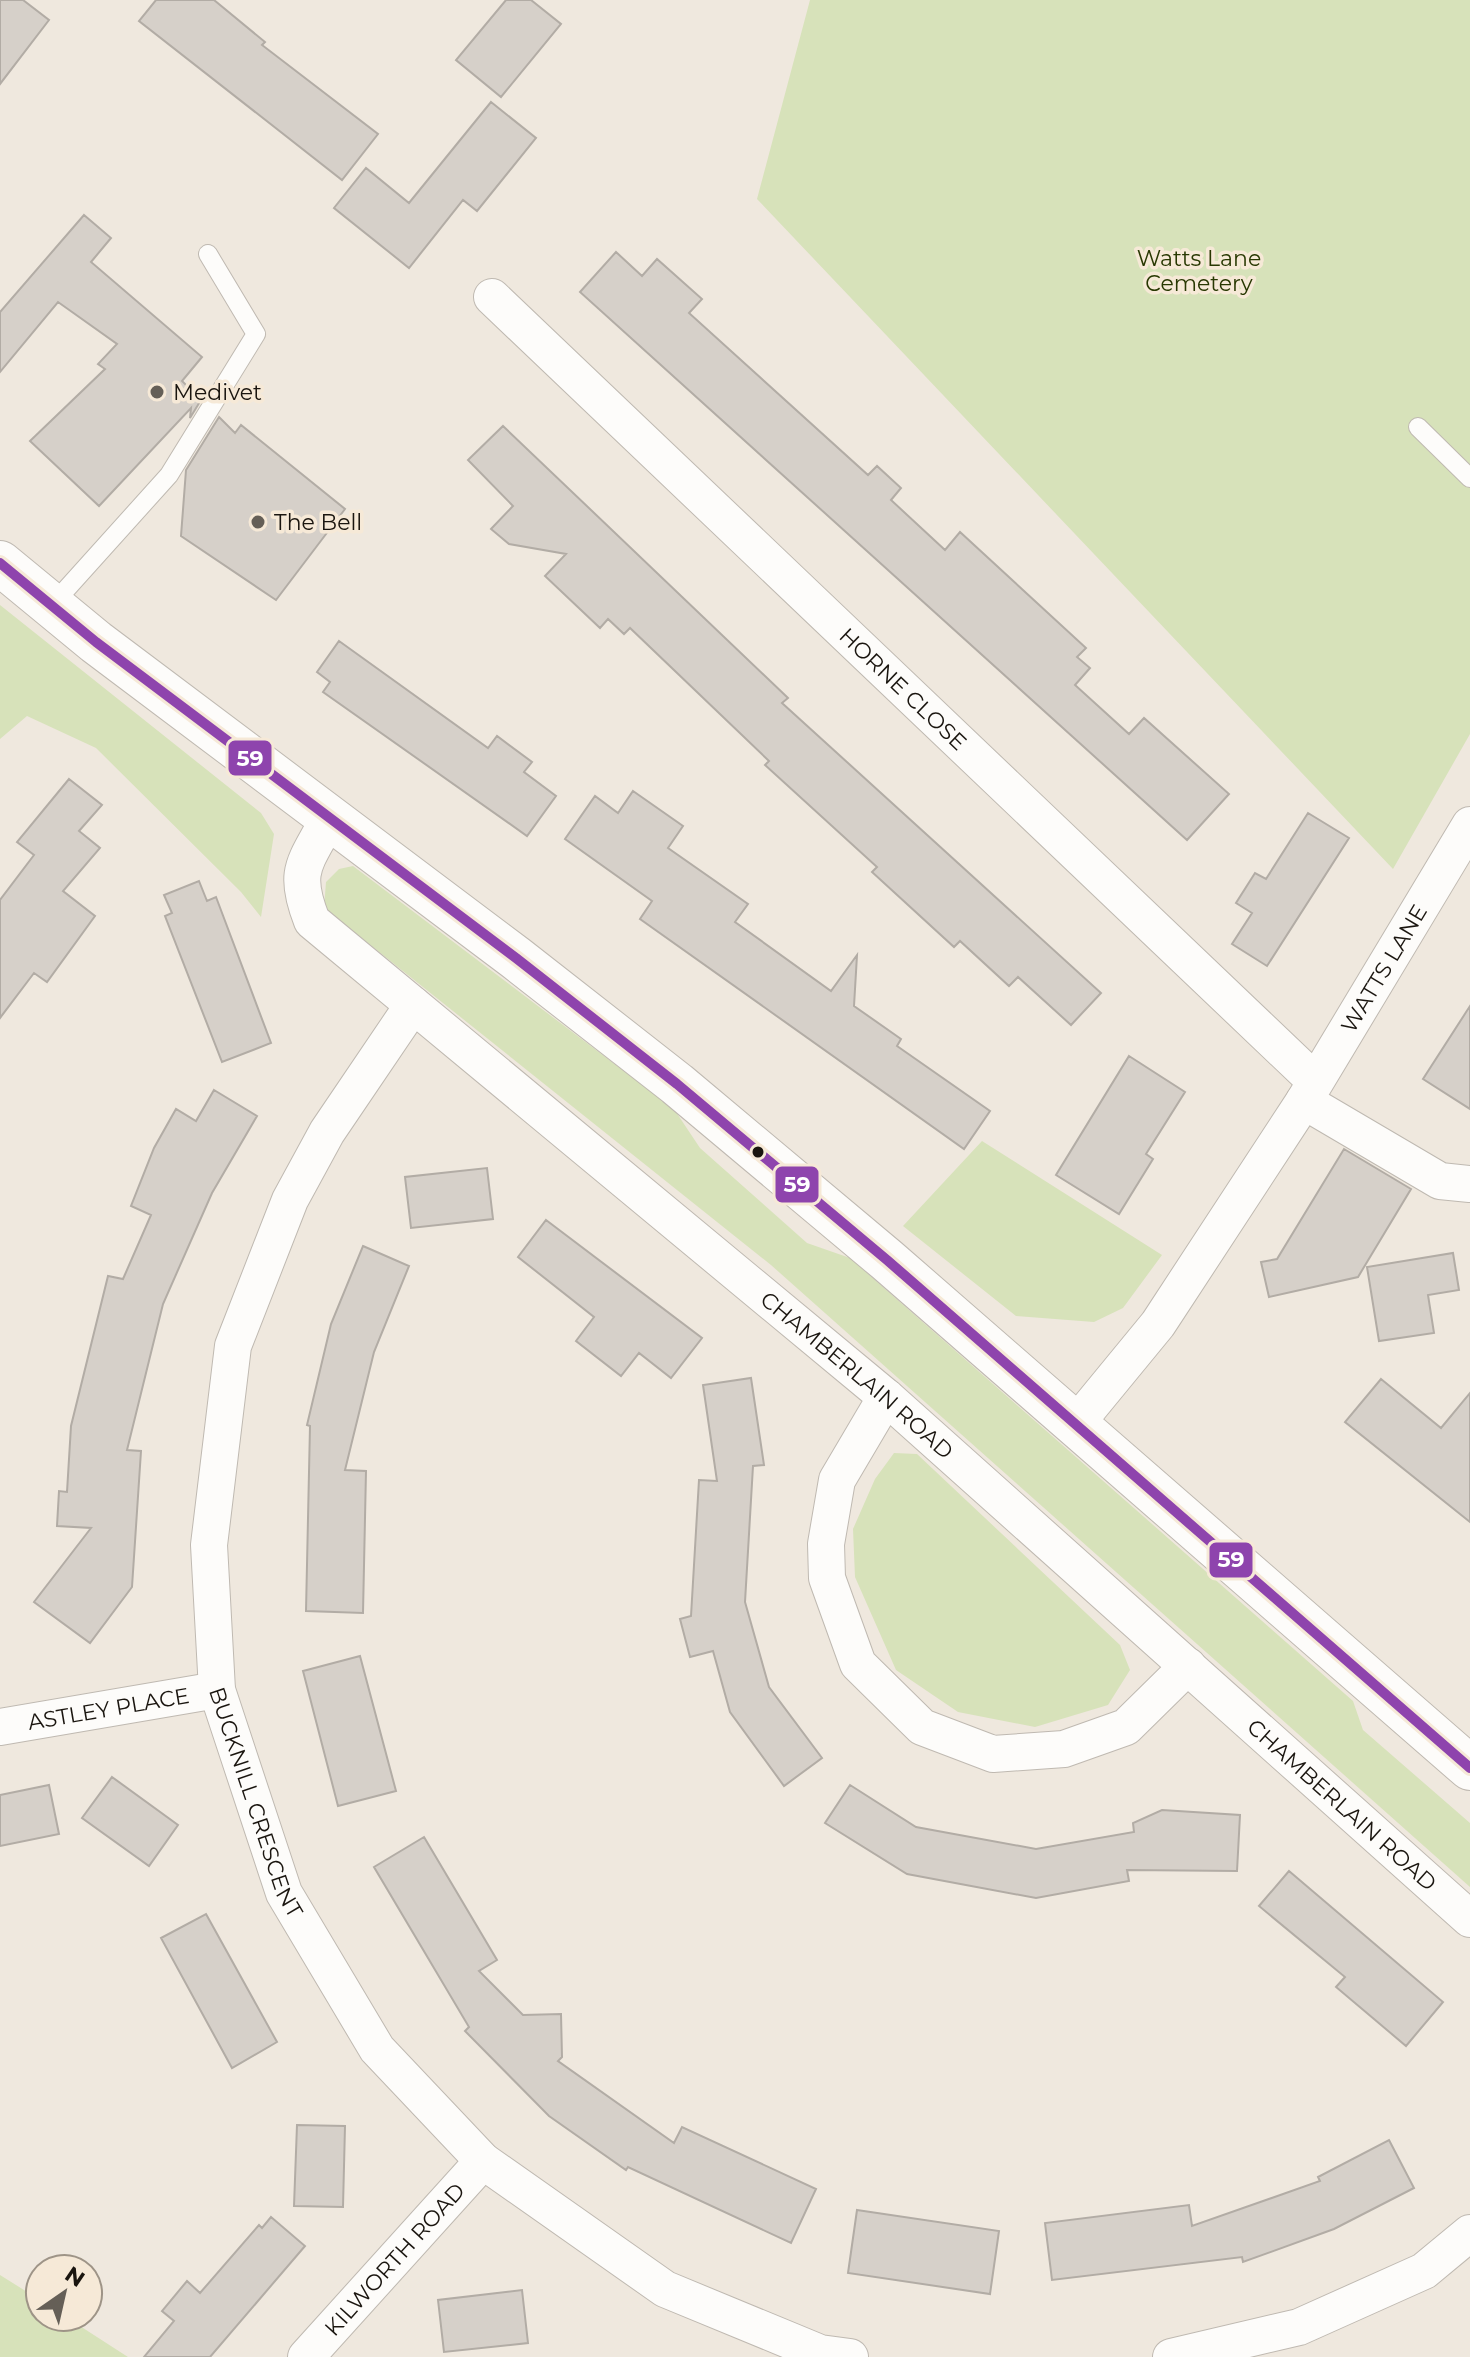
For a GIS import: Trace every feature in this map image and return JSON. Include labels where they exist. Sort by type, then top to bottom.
[{"type":"highway","points":[[0,563],[677,1084],[887,1260],[1470,1768]]},
{"type":"street","name":"HORNE CLOSE","points":[[492,297],[1310,1091],[1440,1181],[1470,1184]]},
{"type":"street","name":"CHAMBERLAIN ROAD","points":[[329,818],[300,874],[300,891],[312,921],[886,1397],[1470,1919]]},
{"type":"street","name":"WATTS LANE","points":[[1075,1425],[1158,1324],[1310,1091],[1470,825]]},
{"type":"street","name":"BUCKNILL CRESCENT","points":[[413,1005],[327,1132],[290,1200],[233,1346],[209,1545],[217,1690],[284,1893],[377,2049],[483,2161],[665,2289],[820,2353],[850,2357]]},
{"type":"street","points":[[886,1397],[837,1480],[826,1544],[827,1578],[858,1664],[922,1727],[993,1754],[1064,1749],[1126,1727],[1188,1666]]},
{"type":"street","name":"ASTLEY PLACE","points":[[0,1727],[217,1690]]},
{"type":"street","name":"KILWORTH ROAD","points":[[306,2357],[483,2161]]},
{"type":"street","points":[[1171,2357],[1299,2327],[1424,2271],[1470,2233]]},
{"type":"lane","points":[[52,605],[169,475],[256,334],[208,254]]},
{"type":"lane","points":[[1418,427],[1470,478]]},
{"type":"green space","name":"Watts Lane Cemetery","points":[[810,0],[1470,0],[1470,734],[1393,869],[757,199]]},
{"type":"green space","points":[[0,605],[261,813],[274,834],[261,917],[241,892],[96,748],[27,716],[0,739]]},
{"type":"green space","points":[[353,866],[674,1109],[700,1148],[807,1243],[850,1258],[1353,1701],[1363,1730],[1470,1823],[1470,1887],[771,1265],[324,908],[326,882],[339,869]]},
{"type":"green space","points":[[982,1141],[1162,1255],[1123,1308],[1094,1322],[1016,1316],[903,1226]]},
{"type":"green space","points":[[894,1453],[917,1454],[1120,1645],[1130,1670],[1108,1705],[1035,1727],[958,1712],[896,1670],[855,1577],[853,1529],[875,1479]]},
{"type":"green space","points":[[0,2275],[24,2290],[24,2333],[91,2333],[128,2357],[0,2357]]},
{"type":"building","points":[[0,0],[23,0],[49,20],[0,84]]},
{"type":"building","points":[[156,0],[214,0],[265,42],[262,45],[378,134],[342,180],[139,21]]},
{"type":"building","points":[[506,0],[531,0],[561,24],[501,97],[456,60]]},
{"type":"building","points":[[491,102],[536,138],[477,211],[463,200],[409,268],[334,208],[366,168],[409,203]]},
{"type":"building","name":"Medivet","points":[[84,215],[111,238],[91,262],[202,357],[182,381],[201,400],[190,418],[191,408],[99,506],[30,441],[105,369],[98,364],[117,344],[58,302],[0,372],[0,312]]},
{"type":"building","points":[[616,252],[642,276],[657,259],[702,299],[689,313],[868,475],[877,466],[901,488],[891,500],[945,550],[960,532],[1086,648],[1077,657],[1090,668],[1075,685],[1129,734],[1144,718],[1229,794],[1187,840],[580,292]]},
{"type":"building","name":"The Bell","points":[[219,417],[235,433],[241,425],[345,509],[276,600],[181,536],[186,470]]},
{"type":"building","points":[[503,426],[788,698],[782,703],[1101,993],[1071,1025],[1018,977],[1009,986],[960,941],[954,947],[872,872],[877,867],[765,765],[769,761],[630,628],[624,634],[608,619],[600,628],[545,576],[566,554],[509,544],[491,529],[513,506],[468,460]]},
{"type":"building","points":[[339,641],[488,748],[497,736],[532,762],[524,772],[556,796],[527,836],[323,692],[330,682],[317,672]]},
{"type":"building","points":[[69,779],[102,805],[79,831],[100,848],[63,891],[95,916],[47,982],[34,973],[0,1018],[0,900],[34,855],[17,842]]},
{"type":"building","points":[[633,791],[683,826],[668,848],[748,904],[735,922],[831,991],[857,955],[854,1006],[901,1039],[897,1046],[990,1111],[964,1149],[640,919],[652,901],[565,839],[595,796],[618,813]]},
{"type":"building","points":[[1308,813],[1349,838],[1267,966],[1232,944],[1252,913],[1236,903],[1255,873],[1266,879]]},
{"type":"building","points":[[199,881],[207,901],[216,897],[271,1043],[222,1062],[165,916],[172,913],[164,895]]},
{"type":"building","points":[[1470,1006],[1470,1109],[1423,1079]]},
{"type":"building","points":[[1129,1056],[1185,1092],[1146,1154],[1153,1159],[1119,1214],[1056,1175]]},
{"type":"building","points":[[214,1090],[257,1116],[212,1193],[163,1304],[127,1450],[141,1451],[132,1587],[90,1643],[34,1602],[91,1528],[57,1526],[59,1491],[67,1492],[71,1426],[108,1276],[123,1279],[151,1215],[131,1206],[154,1148],[176,1109],[196,1121]]},
{"type":"building","points":[[1344,1149],[1411,1189],[1358,1277],[1269,1297],[1261,1262],[1277,1259]]},
{"type":"building","points":[[487,1168],[493,1219],[411,1228],[405,1177]]},
{"type":"building","points":[[546,1220],[702,1338],[671,1378],[639,1353],[621,1376],[576,1341],[594,1317],[518,1257]]},
{"type":"building","points":[[363,1246],[409,1266],[374,1352],[345,1470],[366,1471],[363,1613],[306,1611],[310,1426],[307,1425],[331,1324]]},
{"type":"building","points":[[1453,1253],[1459,1290],[1428,1295],[1434,1333],[1379,1341],[1367,1267]]},
{"type":"building","points":[[751,1378],[764,1465],[753,1466],[745,1602],[769,1687],[822,1758],[784,1786],[730,1712],[713,1651],[690,1657],[680,1619],[691,1616],[699,1480],[717,1481],[703,1385]]},
{"type":"building","points":[[1381,1379],[1441,1428],[1470,1393],[1470,1522],[1345,1422]]},
{"type":"building","points":[[360,1656],[396,1791],[338,1806],[303,1671]]},
{"type":"building","points":[[112,1777],[178,1825],[149,1866],[82,1818]]},
{"type":"building","points":[[49,1785],[59,1834],[0,1846],[0,1795]]},
{"type":"building","points":[[850,1785],[916,1827],[1036,1849],[1134,1832],[1133,1823],[1162,1810],[1240,1815],[1237,1871],[1127,1870],[1129,1881],[1036,1898],[907,1874],[825,1823]]},
{"type":"building","points":[[424,1837],[497,1960],[479,1971],[523,2015],[561,2014],[562,2057],[558,2061],[674,2143],[682,2127],[816,2189],[791,2243],[628,2167],[626,2170],[549,2116],[465,2031],[469,2027],[374,1867]]},
{"type":"building","points":[[1289,1871],[1443,2002],[1406,2046],[1336,1987],[1345,1977],[1259,1906]]},
{"type":"building","points":[[206,1914],[277,2042],[232,2068],[161,1938]]},
{"type":"building","points":[[297,2125],[345,2126],[343,2207],[294,2206]]},
{"type":"building","points":[[1389,2140],[1414,2188],[1334,2229],[1243,2262],[1242,2257],[1052,2280],[1045,2223],[1189,2205],[1192,2226],[1320,2181],[1318,2177]]},
{"type":"building","points":[[857,2210],[999,2231],[990,2294],[848,2273]]},
{"type":"building","points":[[271,2217],[305,2246],[210,2357],[144,2357],[174,2321],[162,2311],[187,2281],[200,2293],[259,2225],[262,2228]]},
{"type":"building","points":[[522,2290],[528,2343],[444,2352],[438,2300]]},
{"type":"transit line","name":"59","points":[[0,563],[96,642],[516,958],[677,1084],[887,1260],[1470,1768]]},
{"type":"place","name":"Medivet","points":[[157,392]]},
{"type":"place","name":"The Bell","points":[[258,522]]}]
